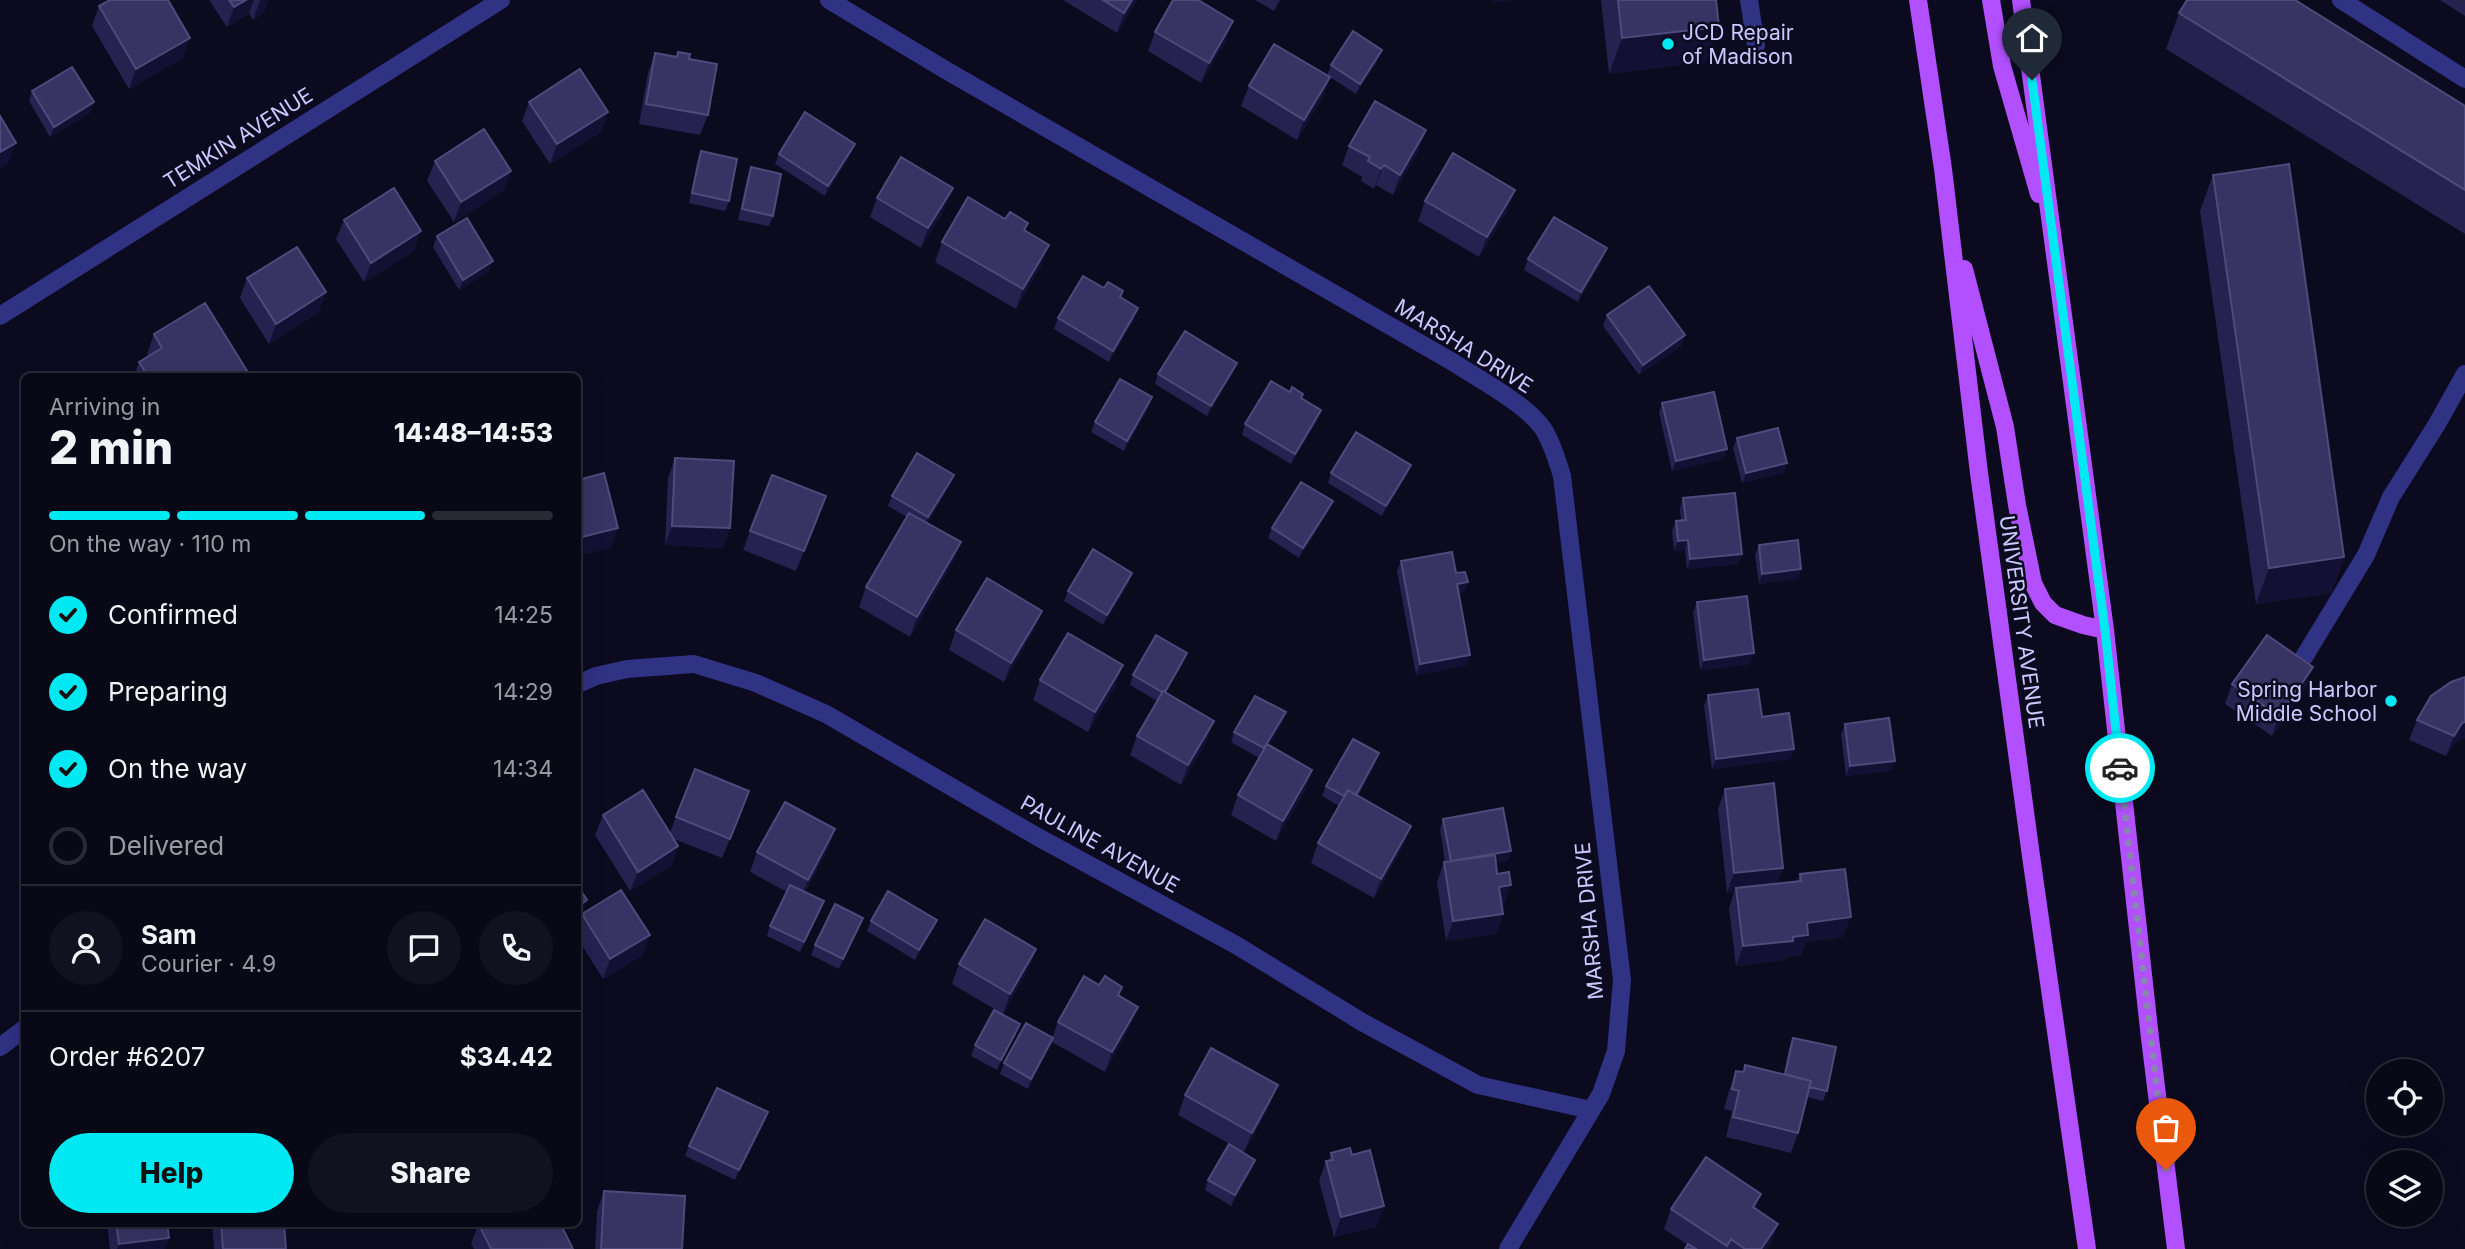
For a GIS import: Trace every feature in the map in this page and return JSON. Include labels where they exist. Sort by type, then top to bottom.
[{"type":"main road","name":"UNIVERSITY AVENUE","points":[[1918,0],[1947,204],[1979,472],[2087,1249]]},
{"type":"main road","points":[[1991,0],[2002,66],[2054,241]]},
{"type":"main road","points":[[2021,0],[2105,630],[2176,1249]]},
{"type":"main road","points":[[1947,204],[2005,427],[2033,583],[2043,603],[2055,615],[2105,630]]},
{"type":"street","name":"TEMKIN AVENUE","points":[[0,316],[501,0]]},
{"type":"street","name":"MARSHA DRIVE","points":[[829,0],[984,93],[1451,361],[1525,410],[1542,427],[1554,449],[1562,476],[1622,980],[1616,1051],[1601,1094],[1508,1249]]},
{"type":"street","points":[[1749,0],[1756,45]]},
{"type":"street","points":[[2341,0],[2465,79]]},
{"type":"street","points":[[2304,657],[2366,555],[2391,496],[2465,374]]},
{"type":"street","name":"PAULINE AVENUE","points":[[581,683],[596,676],[627,669],[694,664],[756,683],[827,714],[1036,836],[1236,945],[1362,1022],[1478,1086],[1591,1110]]},
{"type":"street","points":[[0,1046],[21,1031]]},
{"type":"building","points":[[110,0],[168,0],[190,38],[136,69],[99,6]]},
{"type":"building","points":[[229,0],[246,0],[234,7]]},
{"type":"building","points":[[1103,0],[1132,0],[1124,13]]},
{"type":"building","points":[[1173,0],[1198,0],[1233,21],[1209,63],[1155,32]]},
{"type":"building","points":[[1618,0],[1716,0],[1719,27],[1622,38]]},
{"type":"building","points":[[2187,0],[2295,0],[2465,106],[2465,190],[2179,13]]},
{"type":"building","points":[[1353,31],[1382,50],[1360,84],[1331,65]]},
{"type":"building","points":[[1274,44],[1330,77],[1304,120],[1249,86]]},
{"type":"building","points":[[678,52],[690,54],[689,59],[717,64],[708,115],[646,104],[655,53],[677,57]]},
{"type":"building","points":[[72,67],[94,102],[54,127],[32,91]]},
{"type":"building","points":[[580,69],[608,112],[557,144],[529,102]]},
{"type":"building","points":[[1375,101],[1426,130],[1400,175],[1384,165],[1381,169],[1368,161],[1370,157],[1349,146]]},
{"type":"building","points":[[805,112],[855,144],[828,186],[779,154]]},
{"type":"building","points":[[0,116],[16,143],[0,152]]},
{"type":"building","points":[[484,129],[511,171],[461,202],[435,161]]},
{"type":"building","points":[[701,151],[737,159],[729,201],[692,193]]},
{"type":"building","points":[[1453,153],[1515,190],[1487,237],[1425,201]]},
{"type":"building","points":[[901,157],[953,188],[928,228],[877,198]]},
{"type":"building","points":[[2289,164],[2344,557],[2269,568],[2213,175]]},
{"type":"building","points":[[751,167],[781,174],[773,216],[742,209]]},
{"type":"building","points":[[394,188],[421,231],[371,263],[344,220]]},
{"type":"building","points":[[968,197],[1005,219],[1010,212],[1028,223],[1024,230],[1049,245],[1023,289],[942,242]]},
{"type":"building","points":[[1554,217],[1607,248],[1581,292],[1528,259]]},
{"type":"building","points":[[467,218],[493,261],[463,280],[437,236]]},
{"type":"building","points":[[297,247],[326,292],[276,324],[247,278]]},
{"type":"building","points":[[1083,276],[1104,288],[1108,282],[1123,291],[1120,297],[1138,308],[1113,351],[1058,318]]},
{"type":"building","points":[[1649,286],[1685,335],[1643,365],[1607,315]]},
{"type":"building","points":[[205,303],[248,373],[146,373],[139,362],[162,348],[154,334]]},
{"type":"building","points":[[1185,331],[1237,363],[1211,406],[1158,374]]},
{"type":"building","points":[[1120,379],[1152,397],[1127,441],[1095,422]]},
{"type":"building","points":[[1271,381],[1290,392],[1292,387],[1303,394],[1301,398],[1321,410],[1295,454],[1245,424]]},
{"type":"building","points":[[1714,392],[1727,449],[1676,461],[1662,403]]},
{"type":"building","points":[[1778,428],[1787,463],[1746,473],[1737,438]]},
{"type":"building","points":[[1356,432],[1411,465],[1386,506],[1331,473]]},
{"type":"building","points":[[917,453],[954,475],[928,517],[892,496]]},
{"type":"building","points":[[675,458],[734,461],[730,528],[672,526]]},
{"type":"building","points":[[604,473],[618,528],[581,537],[581,479]]},
{"type":"building","points":[[772,475],[826,496],[804,551],[750,531]]},
{"type":"building","points":[[1301,482],[1333,501],[1303,548],[1272,528]]},
{"type":"building","points":[[1735,493],[1742,554],[1690,559],[1688,540],[1678,541],[1676,521],[1686,520],[1683,498]]},
{"type":"building","points":[[909,513],[961,542],[917,617],[866,587]]},
{"type":"building","points":[[1798,540],[1801,569],[1762,574],[1759,545]]},
{"type":"building","points":[[1093,549],[1132,573],[1107,615],[1068,591]]},
{"type":"building","points":[[1452,552],[1456,573],[1465,572],[1468,582],[1457,584],[1470,655],[1420,664],[1401,561]]},
{"type":"building","points":[[987,578],[1042,611],[1011,663],[956,630]]},
{"type":"building","points":[[1747,596],[1754,653],[1704,660],[1697,602]]},
{"type":"building","points":[[1068,633],[1123,665],[1095,712],[1040,680]]},
{"type":"building","points":[[1156,635],[1187,653],[1165,692],[1133,675]]},
{"type":"building","points":[[2267,635],[2313,667],[2279,716],[2232,684]]},
{"type":"building","points":[[2465,677],[2465,722],[2454,736],[2417,720],[2431,696],[2451,682]]},
{"type":"building","points":[[1758,689],[1762,717],[1789,713],[1794,749],[1716,759],[1708,695]]},
{"type":"building","points":[[1163,691],[1214,721],[1188,765],[1137,736]]},
{"type":"building","points":[[1255,696],[1286,712],[1264,748],[1234,732]]},
{"type":"building","points":[[1889,718],[1895,761],[1850,766],[1845,724]]},
{"type":"building","points":[[1353,739],[1379,753],[1356,795],[1348,790],[1344,796],[1326,786]]},
{"type":"building","points":[[1267,744],[1312,770],[1283,821],[1238,795]]},
{"type":"building","points":[[695,769],[749,791],[730,839],[676,817]]},
{"type":"building","points":[[1774,783],[1783,868],[1734,873],[1725,789]]},
{"type":"building","points":[[643,790],[678,846],[638,872],[603,815]]},
{"type":"building","points":[[1348,790],[1411,826],[1381,879],[1318,843]]},
{"type":"building","points":[[785,802],[835,829],[808,880],[757,852]]},
{"type":"building","points":[[1503,808],[1511,851],[1451,861],[1443,819]]},
{"type":"building","points":[[1495,855],[1497,874],[1509,872],[1511,885],[1499,887],[1503,914],[1453,921],[1444,862]]},
{"type":"building","points":[[1845,869],[1851,917],[1807,923],[1808,935],[1793,937],[1793,941],[1743,946],[1736,888],[1801,881],[1800,874]]},
{"type":"building","points":[[790,885],[824,901],[804,942],[770,926]]},
{"type":"building","points":[[621,890],[650,935],[610,959],[582,914]]},
{"type":"building","points":[[581,891],[587,900],[581,904]]},
{"type":"building","points":[[888,891],[937,920],[919,950],[871,921]]},
{"type":"building","points":[[835,904],[863,918],[843,959],[815,945]]},
{"type":"building","points":[[985,919],[1036,949],[1010,994],[959,964]]},
{"type":"building","points":[[1084,976],[1099,985],[1105,976],[1122,987],[1118,995],[1138,1007],[1112,1052],[1058,1022]]},
{"type":"building","points":[[994,1010],[1020,1024],[1001,1060],[975,1045]]},
{"type":"building","points":[[1026,1023],[1053,1038],[1031,1079],[1004,1063]]},
{"type":"building","points":[[1793,1038],[1836,1047],[1827,1091],[1809,1087],[1811,1081],[1785,1074]]},
{"type":"building","points":[[1211,1048],[1278,1085],[1252,1133],[1185,1095]]},
{"type":"building","points":[[1745,1065],[1811,1081],[1798,1133],[1733,1117],[1739,1091],[1732,1089],[1736,1071],[1744,1072]]},
{"type":"building","points":[[717,1088],[768,1112],[739,1170],[689,1146]]},
{"type":"building","points":[[1229,1144],[1255,1160],[1235,1195],[1208,1180]]},
{"type":"building","points":[[1350,1148],[1352,1155],[1370,1150],[1384,1206],[1341,1217],[1326,1161],[1333,1160],[1331,1153]]},
{"type":"building","points":[[1706,1157],[1761,1194],[1753,1207],[1778,1224],[1761,1249],[1745,1249],[1731,1239],[1727,1246],[1671,1209]]},
{"type":"building","points":[[604,1191],[685,1196],[682,1249],[601,1249]]},
{"type":"building","points":[[117,1227],[168,1227],[169,1238],[119,1244]]},
{"type":"building","points":[[221,1227],[284,1227],[286,1249],[223,1249]]},
{"type":"building","points":[[480,1227],[562,1227],[573,1249],[491,1249]]},
{"type":"way so far","points":[[2120,768],[2166,1170]]},
{"type":"place","name":"JCD Repair of Madison","points":[[1668,44]]},
{"type":"place","name":"Spring Harbor Middle School","points":[[2391,701]]},
{"type":"route","points":[[2032,80],[2105,630],[2120,768]]}]
